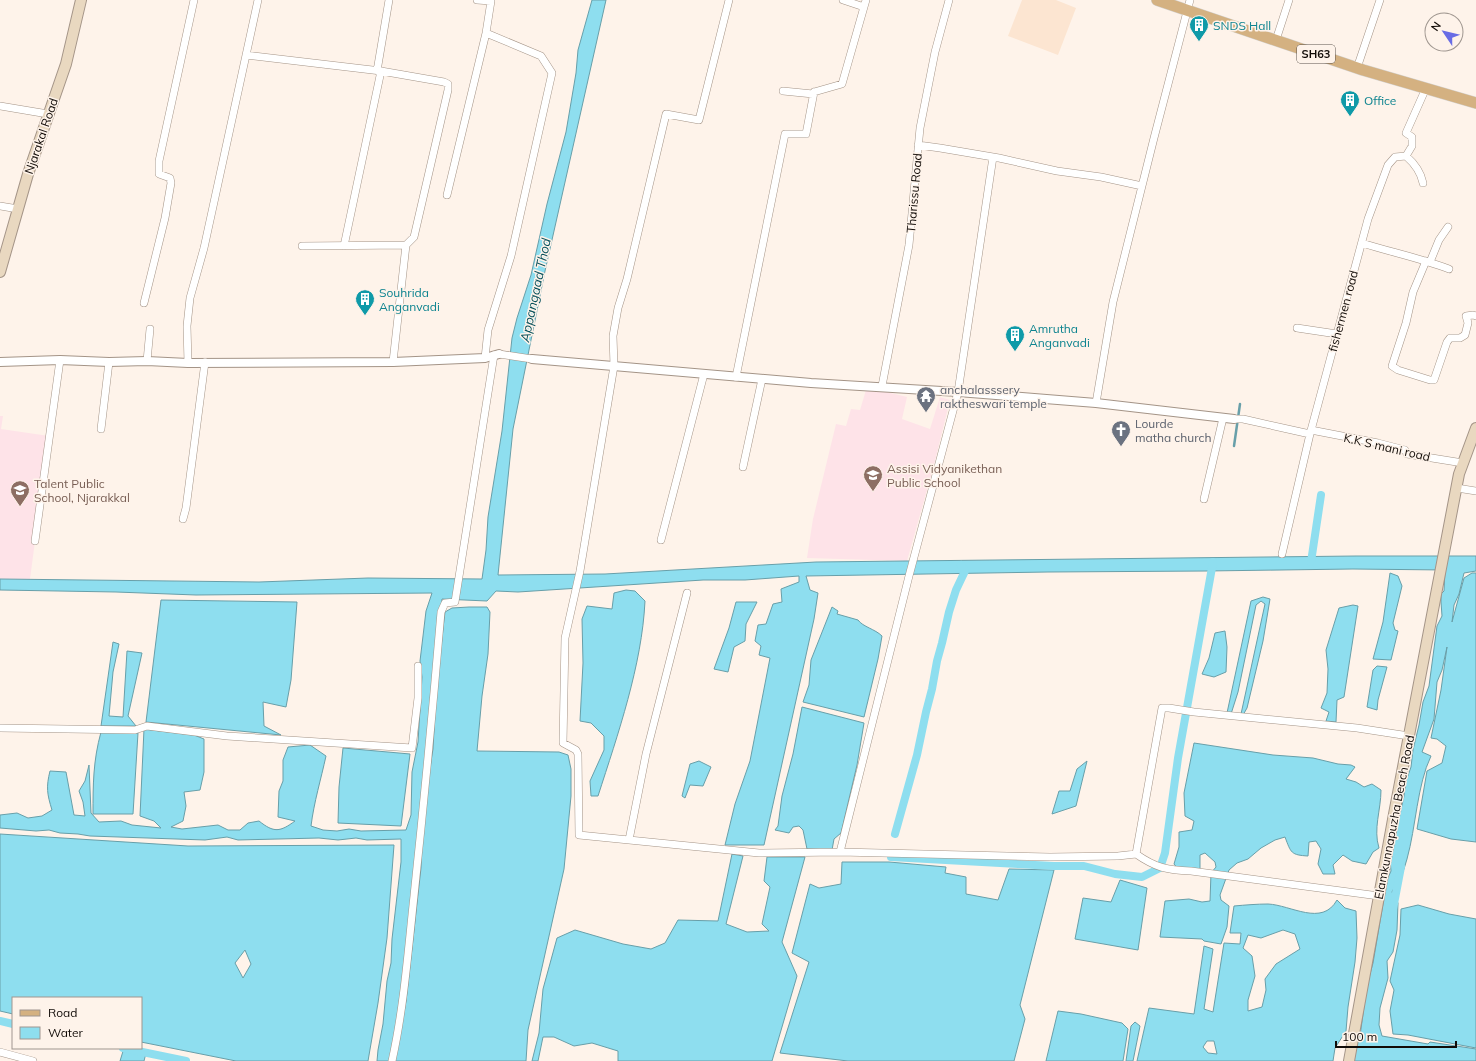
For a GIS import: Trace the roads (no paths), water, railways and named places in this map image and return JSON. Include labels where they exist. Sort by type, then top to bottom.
[{"type":"main road","name":"Njarakal Road","points":[[0,272],[28,174],[66,64],[82,0]]},
{"type":"main road","name":"SH63","points":[[1157,0],[1189,5],[1276,40],[1357,68],[1476,103]]},
{"type":"main road","points":[[1457,488],[1464,463],[1473,446],[1476,428]]},
{"type":"main road","name":"Elamkunnapuzha Beach Road","points":[[1349,1061],[1409,736],[1457,488]]},
{"type":"street","points":[[144,303],[165,218],[171,184],[170,178],[159,174],[159,166],[194,0]]},
{"type":"street","points":[[188,363],[187,326],[190,298],[204,248],[258,0]]},
{"type":"street","points":[[344,246],[379,71],[389,0]]},
{"type":"street","points":[[447,195],[486,33],[491,1],[477,0]]},
{"type":"street","points":[[729,0],[698,120],[666,114],[627,279],[618,308],[613,336],[614,366],[580,571],[565,638],[563,743],[576,750],[578,754],[579,835],[759,853],[840,852],[1050,857],[1118,856],[1136,854],[1149,863],[1169,870],[1199,872],[1379,896]]},
{"type":"street","points":[[783,91],[813,94],[814,92],[842,84],[865,3],[842,0]]},
{"type":"street","name":"Tharissu Road","points":[[882,386],[909,245],[920,128],[935,52],[949,0]]},
{"type":"street","points":[[1276,40],[1289,0]]},
{"type":"street","points":[[1357,68],[1380,0]]},
{"type":"street","points":[[1096,403],[1113,302],[1189,5]]},
{"type":"street","points":[[485,358],[488,330],[511,256],[552,73],[541,56],[486,33]]},
{"type":"street","points":[[246,55],[379,71],[444,82],[448,84],[448,90],[414,237],[406,245],[393,362]]},
{"type":"street","points":[[1423,183],[1419,173],[1406,156],[1412,146],[1412,137],[1406,133],[1426,88]]},
{"type":"street","points":[[736,376],[785,134],[806,134],[814,92]]},
{"type":"street","points":[[0,106],[48,114]]},
{"type":"street","points":[[918,145],[993,157],[1057,171],[1101,177],[1142,186]]},
{"type":"street","name":"fishermen road","points":[[1282,554],[1310,432],[1368,219],[1388,166],[1395,157],[1406,156]]},
{"type":"street","points":[[840,852],[913,559],[958,392],[993,157]]},
{"type":"street","points":[[0,206],[18,209]]},
{"type":"street","points":[[1448,227],[1439,240],[1413,292],[1406,323],[1392,366],[1398,370],[1434,380],[1447,342],[1450,338],[1460,338],[1465,335],[1468,323],[1466,316],[1476,316]]},
{"type":"street","points":[[1362,243],[1389,252],[1428,261],[1449,269]]},
{"type":"street","points":[[302,246],[406,245]]},
{"type":"street","points":[[1296,328],[1337,334]]},
{"type":"street","points":[[147,361],[150,329]]},
{"type":"street","points":[[392,1061],[398,1033],[406,975],[441,612],[445,603],[455,602],[496,354]]},
{"type":"street","points":[[0,362],[60,360],[188,363],[393,362],[485,358],[496,354],[812,384],[882,386],[1096,403],[1238,419],[1310,432]]},
{"type":"street","points":[[35,541],[60,360]]},
{"type":"street","points":[[101,429],[109,362]]},
{"type":"street","points":[[183,519],[186,508],[205,362]]},
{"type":"street","points":[[661,540],[704,374]]},
{"type":"street","points":[[743,467],[762,379]]},
{"type":"street","points":[[1204,498],[1223,418]]},
{"type":"street","name":"K.K S mani road","points":[[1310,432],[1378,443],[1405,450],[1407,454],[1464,463]]},
{"type":"street","points":[[1457,488],[1476,491]]},
{"type":"street","points":[[629,840],[646,754],[687,593]]},
{"type":"street","points":[[0,728],[135,730],[147,726],[227,736],[412,748],[418,698],[418,666]]},
{"type":"street","points":[[1136,854],[1162,708],[1357,728],[1409,736]]},
{"type":"street","points":[[0,1052],[33,1061]]},
{"type":"water","name":"Appangaad Thod","points":[[592,0],[606,0],[545,271],[513,429],[498,575],[605,574],[816,562],[1476,556],[1476,571],[1464,573],[1459,594],[1454,605],[1452,622],[1464,578],[1472,573],[1476,573],[1476,842],[1451,839],[1417,829],[1427,771],[1442,763],[1446,746],[1437,739],[1431,738],[1441,690],[1447,647],[1442,670],[1437,682],[1434,719],[1422,752],[1431,756],[1426,767],[1407,859],[1404,869],[1392,892],[1398,903],[1397,930],[1393,952],[1387,961],[1388,978],[1380,1008],[1379,1025],[1382,1036],[1428,1044],[1430,1042],[1476,1049],[1476,1061],[1353,1061],[1358,1036],[1360,1036],[1367,985],[1373,963],[1387,880],[1391,871],[1390,860],[1406,781],[1411,767],[1423,702],[1429,686],[1437,626],[1442,616],[1441,594],[1444,591],[1445,570],[1353,569],[806,576],[810,590],[818,593],[814,619],[764,845],[725,845],[735,804],[750,761],[770,658],[759,655],[761,646],[755,641],[758,625],[766,624],[773,604],[782,602],[781,589],[799,582],[799,576],[745,580],[703,580],[518,592],[496,591],[487,601],[442,599],[408,939],[391,1061],[377,1061],[383,1024],[387,981],[391,963],[392,939],[401,862],[401,839],[367,840],[356,838],[338,840],[319,838],[238,840],[227,837],[205,840],[90,836],[60,833],[49,830],[36,831],[0,828],[0,815],[17,813],[28,818],[42,816],[52,810],[48,790],[50,771],[66,772],[74,815],[85,816],[83,802],[79,791],[85,781],[89,765],[91,813],[99,822],[121,821],[132,825],[161,828],[154,821],[140,816],[144,729],[194,735],[204,739],[204,772],[200,790],[184,792],[186,806],[183,821],[171,827],[182,829],[218,825],[228,830],[240,830],[248,823],[259,821],[269,828],[277,830],[290,825],[295,821],[278,817],[279,791],[283,781],[283,760],[288,747],[310,745],[326,756],[311,826],[323,830],[337,831],[349,829],[361,831],[406,830],[411,815],[412,772],[418,742],[422,677],[420,661],[426,611],[432,593],[196,595],[0,590],[0,579],[259,582],[368,578],[482,579],[488,517],[502,431],[512,338],[531,275],[547,204],[566,132],[576,73],[578,50]]},
{"type":"water","points":[[1390,573],[1398,576],[1402,586],[1393,623],[1395,630],[1398,631],[1391,660],[1373,659],[1383,622]]},
{"type":"water","points":[[626,590],[635,591],[645,601],[639,650],[628,699],[598,796],[591,796],[590,781],[604,750],[604,736],[591,723],[580,721],[583,663],[582,619],[587,606],[612,609],[614,593]]},
{"type":"water","points":[[1263,597],[1270,599],[1263,641],[1247,708],[1243,715],[1241,714],[1265,604],[1261,601],[1256,605],[1238,692],[1231,714],[1227,713],[1251,601]]},
{"type":"water","points":[[161,600],[297,602],[291,680],[286,707],[263,702],[264,726],[281,735],[146,722]]},
{"type":"water","points":[[736,602],[757,602],[746,624],[745,641],[734,647],[728,672],[714,669],[729,628]]},
{"type":"water","points":[[1353,605],[1358,606],[1344,697],[1337,700],[1336,722],[1326,721],[1329,712],[1321,708],[1327,693],[1328,669],[1326,650],[1339,608]]},
{"type":"water","points":[[487,607],[490,612],[488,654],[482,696],[477,751],[559,752],[568,755],[571,769],[571,796],[564,869],[528,1030],[526,1061],[395,1061],[406,1001],[421,868],[422,818],[433,749],[436,691],[445,612],[452,608]]},
{"type":"water","points":[[832,607],[838,611],[837,614],[858,620],[882,636],[864,717],[803,702],[809,685],[811,660]]},
{"type":"water","points":[[1225,631],[1227,647],[1226,672],[1214,677],[1202,674],[1209,658],[1215,633]]},
{"type":"water","points":[[113,642],[119,644],[113,672],[109,716],[123,717],[127,651],[142,653],[128,716],[136,726],[101,726]]},
{"type":"water","points":[[1377,666],[1387,667],[1378,700],[1377,710],[1367,707],[1373,670]]},
{"type":"water","points":[[802,707],[864,723],[857,765],[841,833],[834,839],[832,850],[807,849],[803,830],[799,826],[793,827],[789,833],[775,830],[778,826],[782,796],[793,754]]},
{"type":"water","points":[[101,732],[138,733],[133,814],[93,814],[93,783],[98,743]]},
{"type":"water","points":[[1194,743],[1273,755],[1313,758],[1355,767],[1346,779],[1356,782],[1364,787],[1372,784],[1381,790],[1377,827],[1377,841],[1379,848],[1373,852],[1366,864],[1352,861],[1343,855],[1333,865],[1335,874],[1323,874],[1318,864],[1321,849],[1316,841],[1309,842],[1308,856],[1298,855],[1292,852],[1285,837],[1275,840],[1261,848],[1248,859],[1237,863],[1229,870],[1220,895],[1221,900],[1229,906],[1227,927],[1221,944],[1204,941],[1202,939],[1160,937],[1165,901],[1189,899],[1202,902],[1210,901],[1211,873],[1216,867],[1215,862],[1205,853],[1200,855],[1200,875],[1178,869],[1174,864],[1179,847],[1179,832],[1192,830],[1194,821],[1185,816],[1184,793]]},
{"type":"water","points":[[343,748],[410,754],[401,826],[338,823],[339,787]]},
{"type":"water","points":[[699,761],[711,767],[703,786],[690,785],[685,798],[682,796],[690,764]]},
{"type":"water","points":[[1087,761],[1076,806],[1052,814],[1059,791],[1070,791],[1077,769]]},
{"type":"water","points":[[0,834],[188,846],[394,845],[387,938],[368,1061],[236,1061],[142,1042],[142,997],[12,997],[12,1014],[0,1011]],"holes":[[[245,950],[251,964],[243,978],[235,963]]]},
{"type":"water","points":[[732,854],[743,856],[726,924],[747,932],[769,931],[762,924],[770,887],[764,881],[767,857],[805,857],[782,942],[797,976],[772,1061],[618,1061],[618,1051],[592,1043],[574,1046],[554,1037],[543,1037],[538,1061],[532,1061],[539,1033],[543,989],[557,938],[575,930],[623,944],[651,949],[665,943],[678,920],[718,921]]},
{"type":"water","points":[[842,862],[889,862],[946,867],[945,873],[966,877],[966,894],[998,900],[1009,869],[1054,870],[1020,1005],[1025,1019],[1014,1061],[848,1061],[780,1053],[809,962],[792,953],[810,884],[819,888],[841,884]]},
{"type":"water","points":[[1120,880],[1147,888],[1138,950],[1075,939],[1083,898],[1111,902]]},
{"type":"water","points":[[1337,900],[1345,908],[1356,911],[1357,938],[1346,1031],[1335,1048],[1333,1061],[1137,1061],[1149,1008],[1194,1014],[1204,946],[1213,949],[1204,1009],[1213,1012],[1224,943],[1240,944],[1241,933],[1230,933],[1234,906],[1268,904],[1315,913],[1323,912],[1331,908]],"holes":[[[1283,930],[1295,934],[1300,949],[1276,964],[1265,979],[1266,990],[1262,1007],[1248,1011],[1248,1000],[1255,976],[1252,956],[1243,948],[1248,935],[1261,938]],[[1207,1041],[1214,1041],[1217,1054],[1208,1053],[1203,1047]]]},
{"type":"water","points":[[1418,905],[1449,914],[1476,919],[1476,1048],[1408,1035],[1393,1034],[1390,1011],[1394,990],[1390,981],[1400,935],[1401,909]]},
{"type":"water","points":[[1058,1011],[1081,1014],[1122,1023],[1128,1029],[1123,1061],[1046,1061]]},
{"type":"water","points":[[1135,1022],[1140,1026],[1133,1061],[1126,1061],[1131,1026]]},
{"type":"water","points":[[124,1049],[146,1053],[144,1061],[120,1061]]},
{"type":"waterway","points":[[1234,446],[1240,404]]},
{"type":"waterway","points":[[1311,562],[1321,495]]},
{"type":"waterway","points":[[891,857],[1054,866],[1084,866],[1115,874],[1142,877],[1160,868],[1165,853],[1178,758],[1213,562]]},
{"type":"waterway","points":[[895,834],[917,755],[949,612],[956,590],[965,571],[961,565]]},
{"type":"waterway","points":[[1393,909],[1401,867]]},
{"type":"waterway","points":[[0,1021],[12,1024]]},
{"type":"waterway","points":[[128,1049],[186,1061]]},
{"type":"place","name":"SNDS Hall","points":[[1199,42]]},
{"type":"place","name":"Office","points":[[1350,117]]},
{"type":"place","name":"Souhrida Anganvadi","points":[[365,316]]},
{"type":"place","name":"Amrutha Anganvadi","points":[[1015,352]]},
{"type":"place","name":"anchalasssery raktheswari temple","points":[[926,413]]},
{"type":"place","name":"Lourde matha church","points":[[1121,447]]},
{"type":"place","name":"Assisi Vidyanikethan Public School","points":[[873,492]]},
{"type":"place","name":"Talent Public School, Njarakkal","points":[[20,507]]}]
